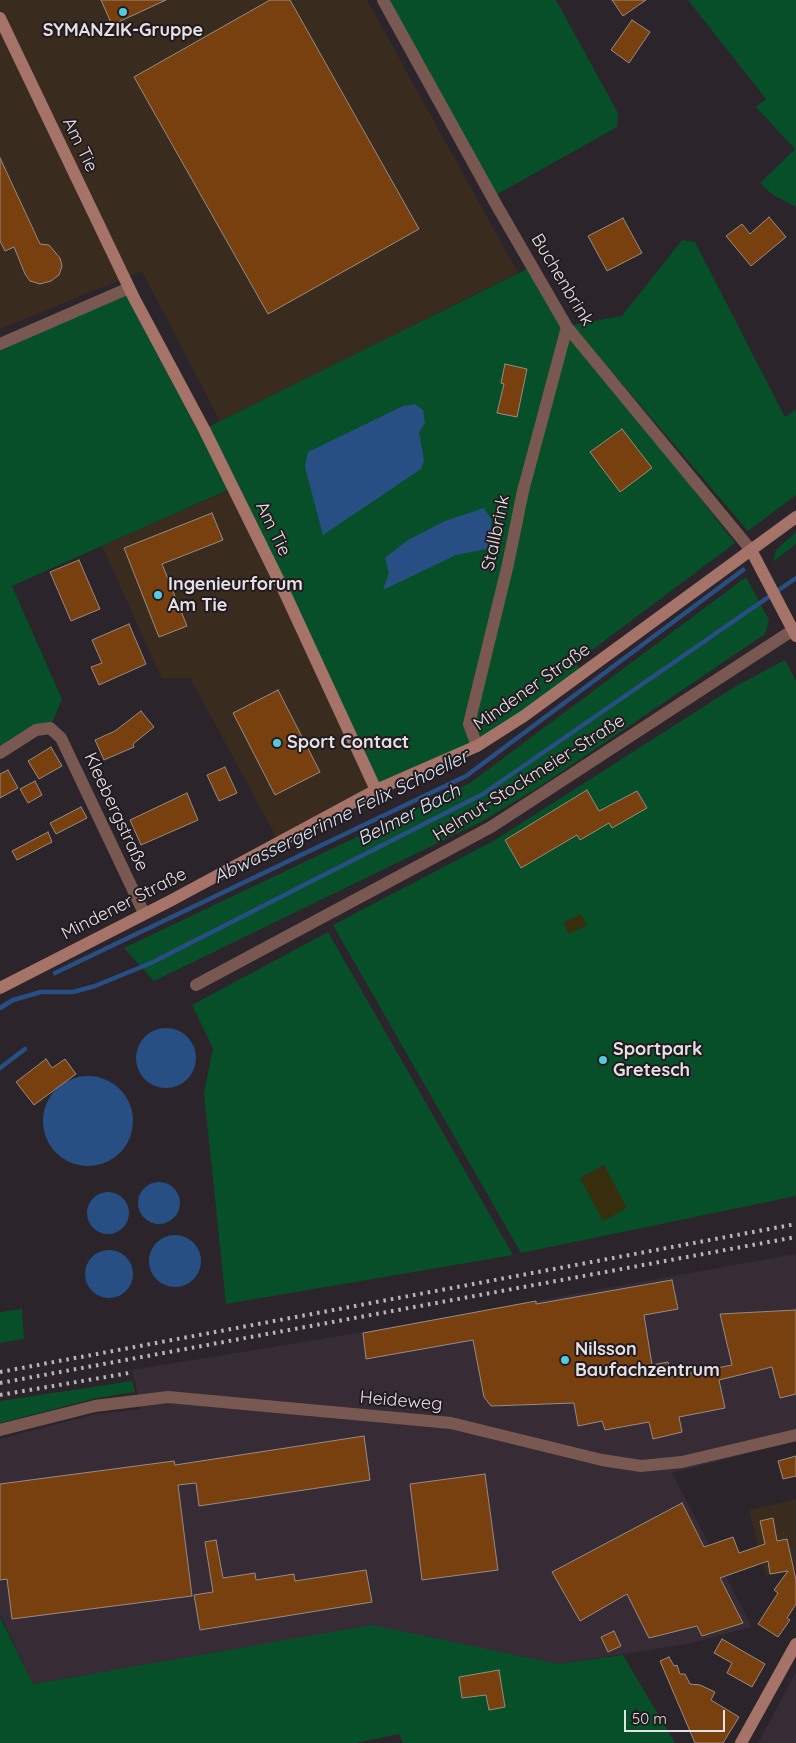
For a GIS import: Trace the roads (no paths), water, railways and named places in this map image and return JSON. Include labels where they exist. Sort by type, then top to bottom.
[{"type":"street","name":"Buchenbrink","points":[[383,0],[496,206],[567,326],[752,550]]},
{"type":"street","name":"Am Tie","points":[[0,18],[129,288],[213,447],[288,599],[376,790]]},
{"type":"street","points":[[0,344],[129,288]]},
{"type":"street","name":"Stallbrink","points":[[477,746],[469,724],[508,564],[523,491],[567,326]]},
{"type":"street","name":"Mindener Straße","points":[[0,988],[376,790],[477,746],[524,716],[796,517]]},
{"type":"street","points":[[752,550],[795,633]]},
{"type":"street","name":"Helmut-Stockmeier-Straße","points":[[196,985],[491,827],[795,633]]},
{"type":"street","name":"Kleebergstraße","points":[[0,753],[36,730],[50,728],[61,738],[144,913]]},
{"type":"street","name":"Heideweg","points":[[0,1430],[95,1406],[168,1397],[451,1423],[602,1460],[641,1466],[699,1458],[796,1435]]},
{"type":"street","points":[[741,1743],[796,1644]]},
{"type":"water","points":[[415,404],[423,410],[425,423],[419,432],[424,460],[421,469],[323,535],[305,467],[308,452],[403,406]]},
{"type":"water","points":[[484,508],[491,519],[491,540],[486,549],[456,555],[383,590],[389,573],[385,558],[408,540],[445,521]]},
{"type":"water","points":[[166,1028],[183,1033],[191,1041],[196,1058],[191,1075],[183,1083],[166,1088],[149,1083],[141,1075],[136,1058],[141,1041],[149,1033]]},
{"type":"water","points":[[88,1076],[105,1080],[120,1089],[129,1104],[133,1121],[129,1138],[120,1153],[105,1162],[88,1166],[71,1162],[56,1153],[47,1138],[43,1121],[47,1104],[56,1089],[71,1080]]},
{"type":"water","points":[[159,1182],[174,1188],[180,1203],[174,1218],[159,1224],[144,1218],[138,1203],[144,1188]]},
{"type":"water","points":[[112,1192],[120,1195],[126,1201],[129,1213],[126,1225],[120,1231],[104,1234],[96,1231],[90,1225],[87,1209],[90,1201],[96,1195]]},
{"type":"water","points":[[175,1235],[185,1237],[193,1243],[199,1251],[201,1261],[199,1271],[193,1279],[185,1285],[175,1287],[165,1285],[157,1279],[151,1271],[149,1261],[151,1251],[157,1243],[165,1237]]},
{"type":"water","points":[[104,1250],[114,1250],[123,1254],[129,1260],[132,1265],[132,1283],[123,1294],[114,1298],[104,1298],[95,1294],[89,1288],[85,1279],[85,1269],[89,1260],[95,1254]]},
{"type":"waterway","name":"Abwassergerinne Felix Schoeller","points":[[55,973],[466,776],[743,570]]},
{"type":"waterway","name":"Belmer Bach","points":[[0,1008],[13,1000],[41,992],[73,992],[95,986],[151,963],[483,794],[796,578]]},
{"type":"waterway","points":[[0,1068],[25,1049]]},
{"type":"railway","points":[[0,1372],[796,1224]]},
{"type":"railway","points":[[0,1383],[796,1237]]},
{"type":"railway","points":[[0,1395],[129,1373]]},
{"type":"place","name":"SYMANZIK-Gruppe","points":[[123,12]]},
{"type":"place","name":"Ingenieurforum Am Tie","points":[[158,595]]},
{"type":"place","name":"Sport Contact","points":[[277,743]]},
{"type":"place","name":"Sportpark Gretesch","points":[[603,1060]]},
{"type":"place","name":"Nilsson Baufachzentrum","points":[[565,1360]]}]
